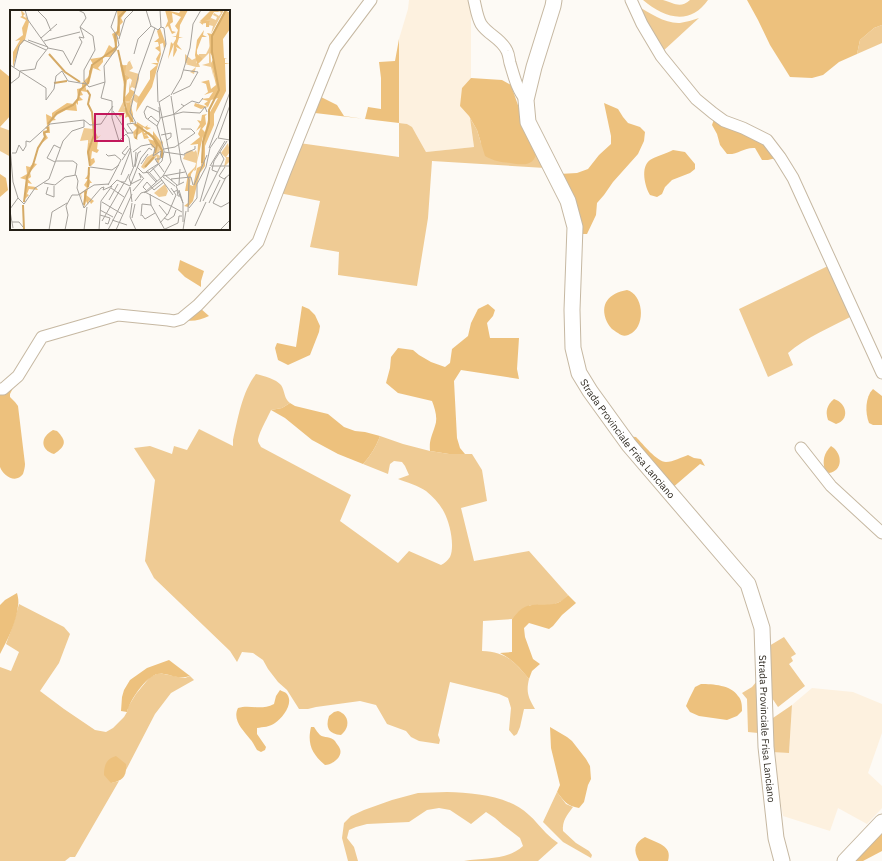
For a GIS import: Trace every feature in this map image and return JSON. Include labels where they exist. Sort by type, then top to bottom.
[{"type":"street","points":[[0,389],[3,389],[18,376],[42,336],[118,315],[174,321],[182,319],[219,283],[258,242],[335,48],[371,0]]},
{"type":"street","points":[[474,0],[481,24],[504,45],[508,52],[516,83],[521,95],[526,100]]},
{"type":"street","name":"Strada Provinciale Frisa Lanciano","points":[[554,0],[526,100],[528,122],[568,201],[575,227],[572,310],[573,348],[579,372],[590,391],[629,445],[748,584],[762,628],[766,746],[776,838],[782,861]]},
{"type":"street","points":[[631,0],[642,24],[661,56],[696,100],[724,121],[743,128],[766,140],[780,156],[793,178],[882,373]]},
{"type":"street","points":[[801,448],[831,486],[882,533]]},
{"type":"street","points":[[845,861],[882,822]]},
{"type":"shaded area","points":[[409,0],[471,1],[471,78],[462,88],[470,118],[474,147],[426,152],[416,134],[407,124],[399,123],[399,39],[408,9]]},
{"type":"shaded area","points":[[643,0],[663,0],[680,5],[690,0],[708,0],[693,14],[677,16],[668,15],[659,11]]},
{"type":"shaded area","points":[[747,0],[882,0],[882,25],[874,28],[860,40],[857,54],[839,62],[823,75],[812,78],[790,77],[770,45]]},
{"type":"shaded area","points":[[638,6],[658,18],[669,22],[682,23],[699,18],[662,52]]},
{"type":"shaded area","points":[[882,25],[882,43],[857,54],[860,40],[874,28]]},
{"type":"shaded area","points":[[399,39],[399,123],[365,119],[368,107],[381,109],[381,78],[379,62],[395,61]]},
{"type":"shaded area","points":[[0,69],[10,77],[10,116],[0,127]]},
{"type":"shaded area","points":[[471,78],[502,80],[511,85],[520,111],[537,150],[536,156],[531,162],[528,164],[519,164],[503,162],[485,156],[477,130],[469,116],[460,106],[462,88]]},
{"type":"shaded area","points":[[321,97],[337,105],[344,116],[363,119],[315,113]]},
{"type":"shaded area","points":[[604,103],[618,109],[628,123],[640,127],[645,132],[644,141],[638,154],[613,182],[597,203],[596,215],[587,234],[581,234],[559,174],[577,173],[588,169],[599,155],[611,144],[611,136]]},
{"type":"shaded area","points":[[470,118],[477,130],[481,143],[537,150],[545,168],[432,161],[428,218],[417,286],[338,275],[339,252],[310,247],[320,201],[279,193],[299,143],[399,157],[399,123],[407,124],[412,127],[426,152],[474,147]]},
{"type":"shaded area","points":[[714,119],[766,142],[776,158],[762,160],[755,148],[727,154],[720,145],[717,134],[712,125]]},
{"type":"shaded area","points":[[0,127],[10,131],[10,156],[0,151]]},
{"type":"shaded area","points":[[673,150],[685,152],[695,164],[695,169],[690,173],[672,180],[665,187],[662,194],[657,197],[650,195],[646,187],[644,177],[647,163],[652,159]]},
{"type":"shaded area","points":[[0,174],[6,178],[8,190],[0,197]]},
{"type":"shaded area","points":[[180,260],[204,271],[201,287],[185,277],[178,270]]},
{"type":"shaded area","points":[[830,265],[854,315],[803,342],[788,353],[793,365],[768,377],[739,309]]},
{"type":"shaded area","points":[[627,290],[636,297],[641,310],[641,316],[636,329],[632,333],[623,336],[609,326],[604,310],[607,300],[621,291]]},
{"type":"shaded area","points":[[488,304],[495,310],[493,316],[487,323],[490,338],[519,338],[517,369],[519,379],[461,370],[454,381],[457,438],[460,448],[465,454],[449,454],[430,451],[430,441],[436,423],[435,410],[432,401],[398,393],[386,383],[391,357],[398,348],[413,350],[431,362],[445,367],[450,363],[452,349],[468,336],[471,323],[478,309]]},
{"type":"shaded area","points":[[302,306],[309,309],[315,315],[320,326],[319,332],[310,355],[288,365],[278,360],[275,348],[277,343],[296,347]]},
{"type":"shaded area","points":[[200,308],[209,316],[203,319],[190,321],[183,320]]},
{"type":"shaded area","points":[[256,374],[270,378],[279,383],[290,403],[282,408],[271,410],[258,438],[261,447],[351,495],[340,521],[398,563],[409,551],[441,565],[450,557],[452,547],[451,534],[444,512],[434,498],[423,489],[398,479],[409,475],[402,462],[394,461],[390,464],[388,474],[363,464],[373,451],[380,436],[430,451],[449,454],[472,454],[482,470],[487,501],[461,508],[474,561],[529,551],[568,595],[564,600],[552,605],[530,605],[512,619],[483,621],[482,651],[497,653],[509,659],[519,667],[529,679],[528,694],[535,709],[524,709],[517,734],[514,736],[509,730],[511,708],[508,698],[499,694],[450,682],[438,735],[440,740],[439,744],[419,741],[411,737],[406,731],[387,724],[376,705],[360,701],[299,709],[287,690],[278,682],[263,660],[253,653],[242,652],[237,662],[230,651],[154,578],[145,561],[155,480],[134,448],[150,446],[172,454],[174,446],[187,450],[199,429],[233,446],[241,406],[247,389]]},
{"type":"shaded area","points":[[14,386],[10,397],[18,406],[25,464],[23,474],[20,477],[13,479],[7,476],[0,467],[0,390]]},
{"type":"shaded area","points":[[873,389],[882,396],[882,425],[873,425],[869,423],[868,419],[866,410],[867,401],[870,392]]},
{"type":"shaded area","points":[[834,399],[842,404],[845,412],[843,419],[836,424],[828,420],[827,414],[828,406]]},
{"type":"shaded area","points":[[290,403],[295,406],[328,414],[344,427],[355,431],[380,436],[373,451],[363,464],[338,454],[312,440],[285,418],[271,410],[282,408]]},
{"type":"shaded area","points":[[53,430],[57,431],[64,441],[63,446],[54,454],[46,450],[43,443],[46,436]]},
{"type":"shaded area","points":[[625,436],[636,437],[654,456],[662,461],[672,461],[688,455],[701,459],[705,466],[700,464],[671,489]]},
{"type":"shaded area","points":[[831,446],[838,453],[840,461],[837,469],[834,472],[829,473],[825,470],[824,460],[825,454]]},
{"type":"shaded area","points":[[17,593],[18,602],[14,625],[0,654],[0,605],[5,600]]},
{"type":"shaded area","points":[[568,595],[576,603],[549,629],[529,623],[524,628],[525,637],[533,659],[540,664],[532,671],[529,679],[516,664],[500,653],[512,652],[512,619],[525,607],[531,605],[547,605],[556,603]]},
{"type":"shaded area","points":[[19,604],[64,627],[70,634],[59,663],[40,691],[95,730],[106,732],[113,728],[124,717],[136,694],[150,677],[159,673],[185,678],[190,676],[194,680],[171,693],[155,714],[126,770],[126,764],[111,783],[119,781],[75,857],[70,857],[65,861],[0,861],[0,667],[11,671],[19,652],[6,644]]},
{"type":"shaded area","points":[[784,637],[796,654],[791,657],[793,661],[789,664],[805,686],[778,707],[772,698],[769,646]]},
{"type":"shaded area","points":[[169,660],[190,676],[180,677],[159,674],[153,676],[139,689],[131,701],[127,712],[121,711],[124,690],[130,680],[147,668]]},
{"type":"shaded area","points":[[757,681],[758,733],[748,732],[747,699],[742,693],[752,687]]},
{"type":"shaded area","points":[[701,684],[716,685],[731,689],[740,699],[742,711],[737,716],[727,720],[699,716],[690,712],[686,706],[695,687]]},
{"type":"shaded area","points":[[812,688],[853,692],[882,704],[882,733],[868,773],[882,786],[882,808],[867,824],[838,808],[830,831],[783,816],[771,752],[789,753],[792,705]]},
{"type":"shaded area","points":[[280,690],[286,693],[289,705],[284,714],[275,723],[269,726],[257,728],[257,734],[266,747],[265,750],[261,752],[257,750],[239,725],[236,717],[238,708],[264,707],[274,704],[276,696]]},
{"type":"shaded area","points":[[792,705],[789,753],[771,752],[770,720]]},
{"type":"shaded area","points":[[338,711],[345,715],[347,719],[346,729],[341,735],[331,732],[328,727],[329,716]]},
{"type":"shaded area","points":[[311,727],[314,727],[322,736],[335,741],[341,752],[334,762],[325,765],[314,753],[310,744]]},
{"type":"shaded area","points":[[550,727],[572,741],[590,766],[591,779],[584,802],[579,808],[566,803],[557,792],[560,785],[551,748]]},
{"type":"shaded area","points":[[116,756],[126,764],[126,772],[119,781],[111,783],[104,775],[104,768],[110,759]]},
{"type":"shaded area","points":[[447,792],[479,794],[511,803],[529,815],[558,843],[538,861],[464,861],[503,856],[516,851],[523,846],[520,838],[486,812],[471,824],[450,810],[439,808],[427,810],[409,822],[367,824],[349,830],[347,838],[354,847],[358,861],[348,861],[342,838],[344,823],[351,816],[392,800],[418,793]]},
{"type":"shaded area","points":[[557,792],[566,804],[573,807],[564,821],[563,831],[576,843],[589,851],[592,855],[591,858],[563,842],[543,822]]},
{"type":"shaded area","points":[[882,830],[882,851],[863,861],[854,861]]},
{"type":"shaded area","points":[[645,837],[666,848],[669,856],[668,861],[639,861],[635,850],[637,844]]}]
